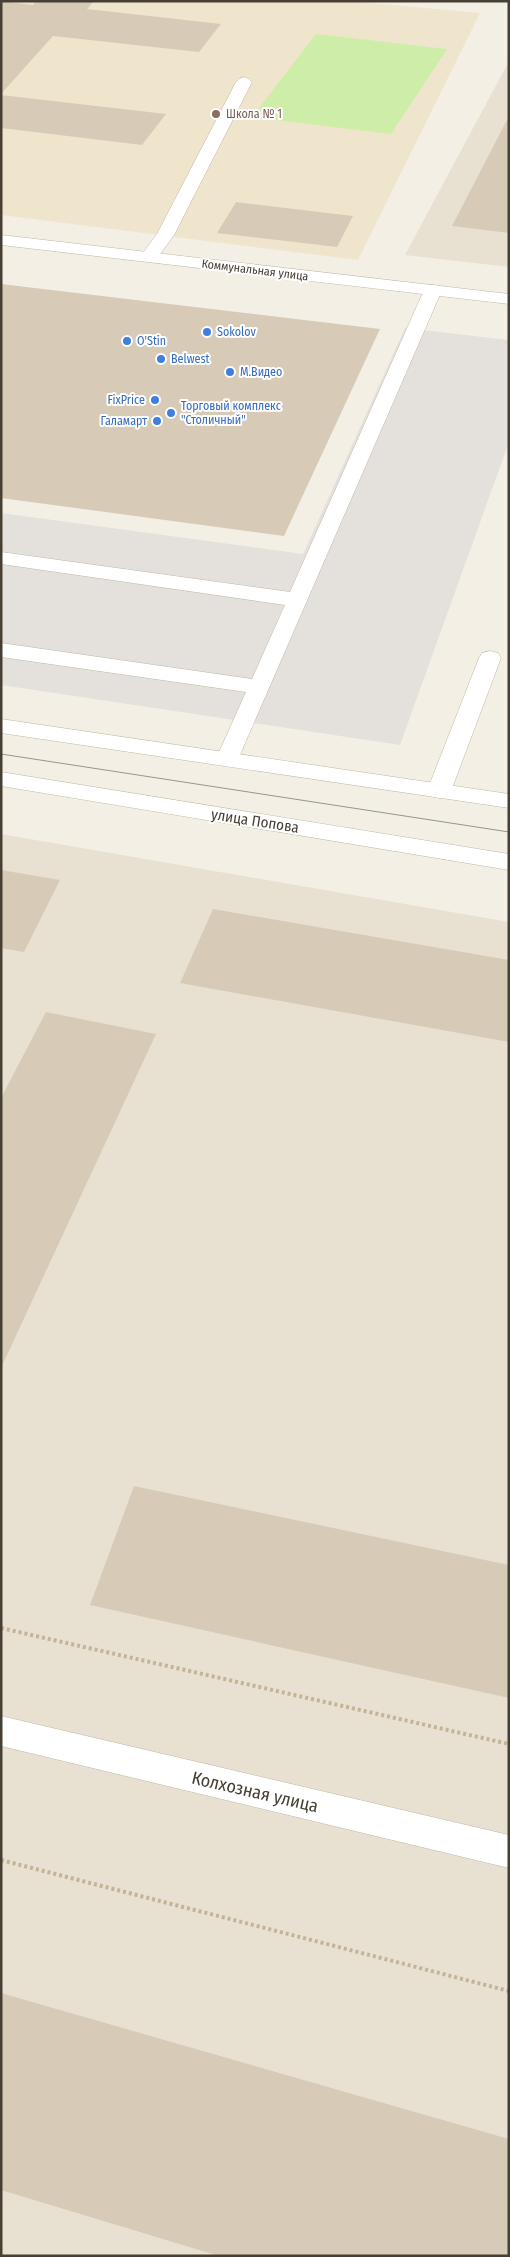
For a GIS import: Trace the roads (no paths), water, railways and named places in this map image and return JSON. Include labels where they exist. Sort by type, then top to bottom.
[{"type":"street","points":[[149,257],[165,235],[244,82]]},
{"type":"street","name":"Коммунальная улица","points":[[1,240],[509,299]]},
{"type":"street","points":[[228,760],[433,290]]},
{"type":"street","points":[[1,558],[298,600]]},
{"type":"street","points":[[1,650],[259,687]]},
{"type":"street","points":[[439,791],[490,658]]},
{"type":"street","points":[[1,726],[509,801]]},
{"type":"street","name":"улица Попова","points":[[1,780],[509,862]]},
{"type":"street","name":"Колхозная улица","points":[[1,1731],[509,1852]]},
{"type":"tram line","points":[[1,754],[509,832]]},
{"type":"place","name":"Школа № 1","points":[[216,114]]},
{"type":"place","name":"Sokolov","points":[[207,332]]},
{"type":"place","name":"O'Stin","points":[[127,341]]},
{"type":"place","name":"Belwest","points":[[161,359]]},
{"type":"place","name":"М.Видео","points":[[230,372]]},
{"type":"place","name":"FixPriсe","points":[[155,400]]},
{"type":"place","name":"Торговый комплекс \"Столичный\"","points":[[171,413]]},
{"type":"place","name":"Галамарт","points":[[157,421]]}]
